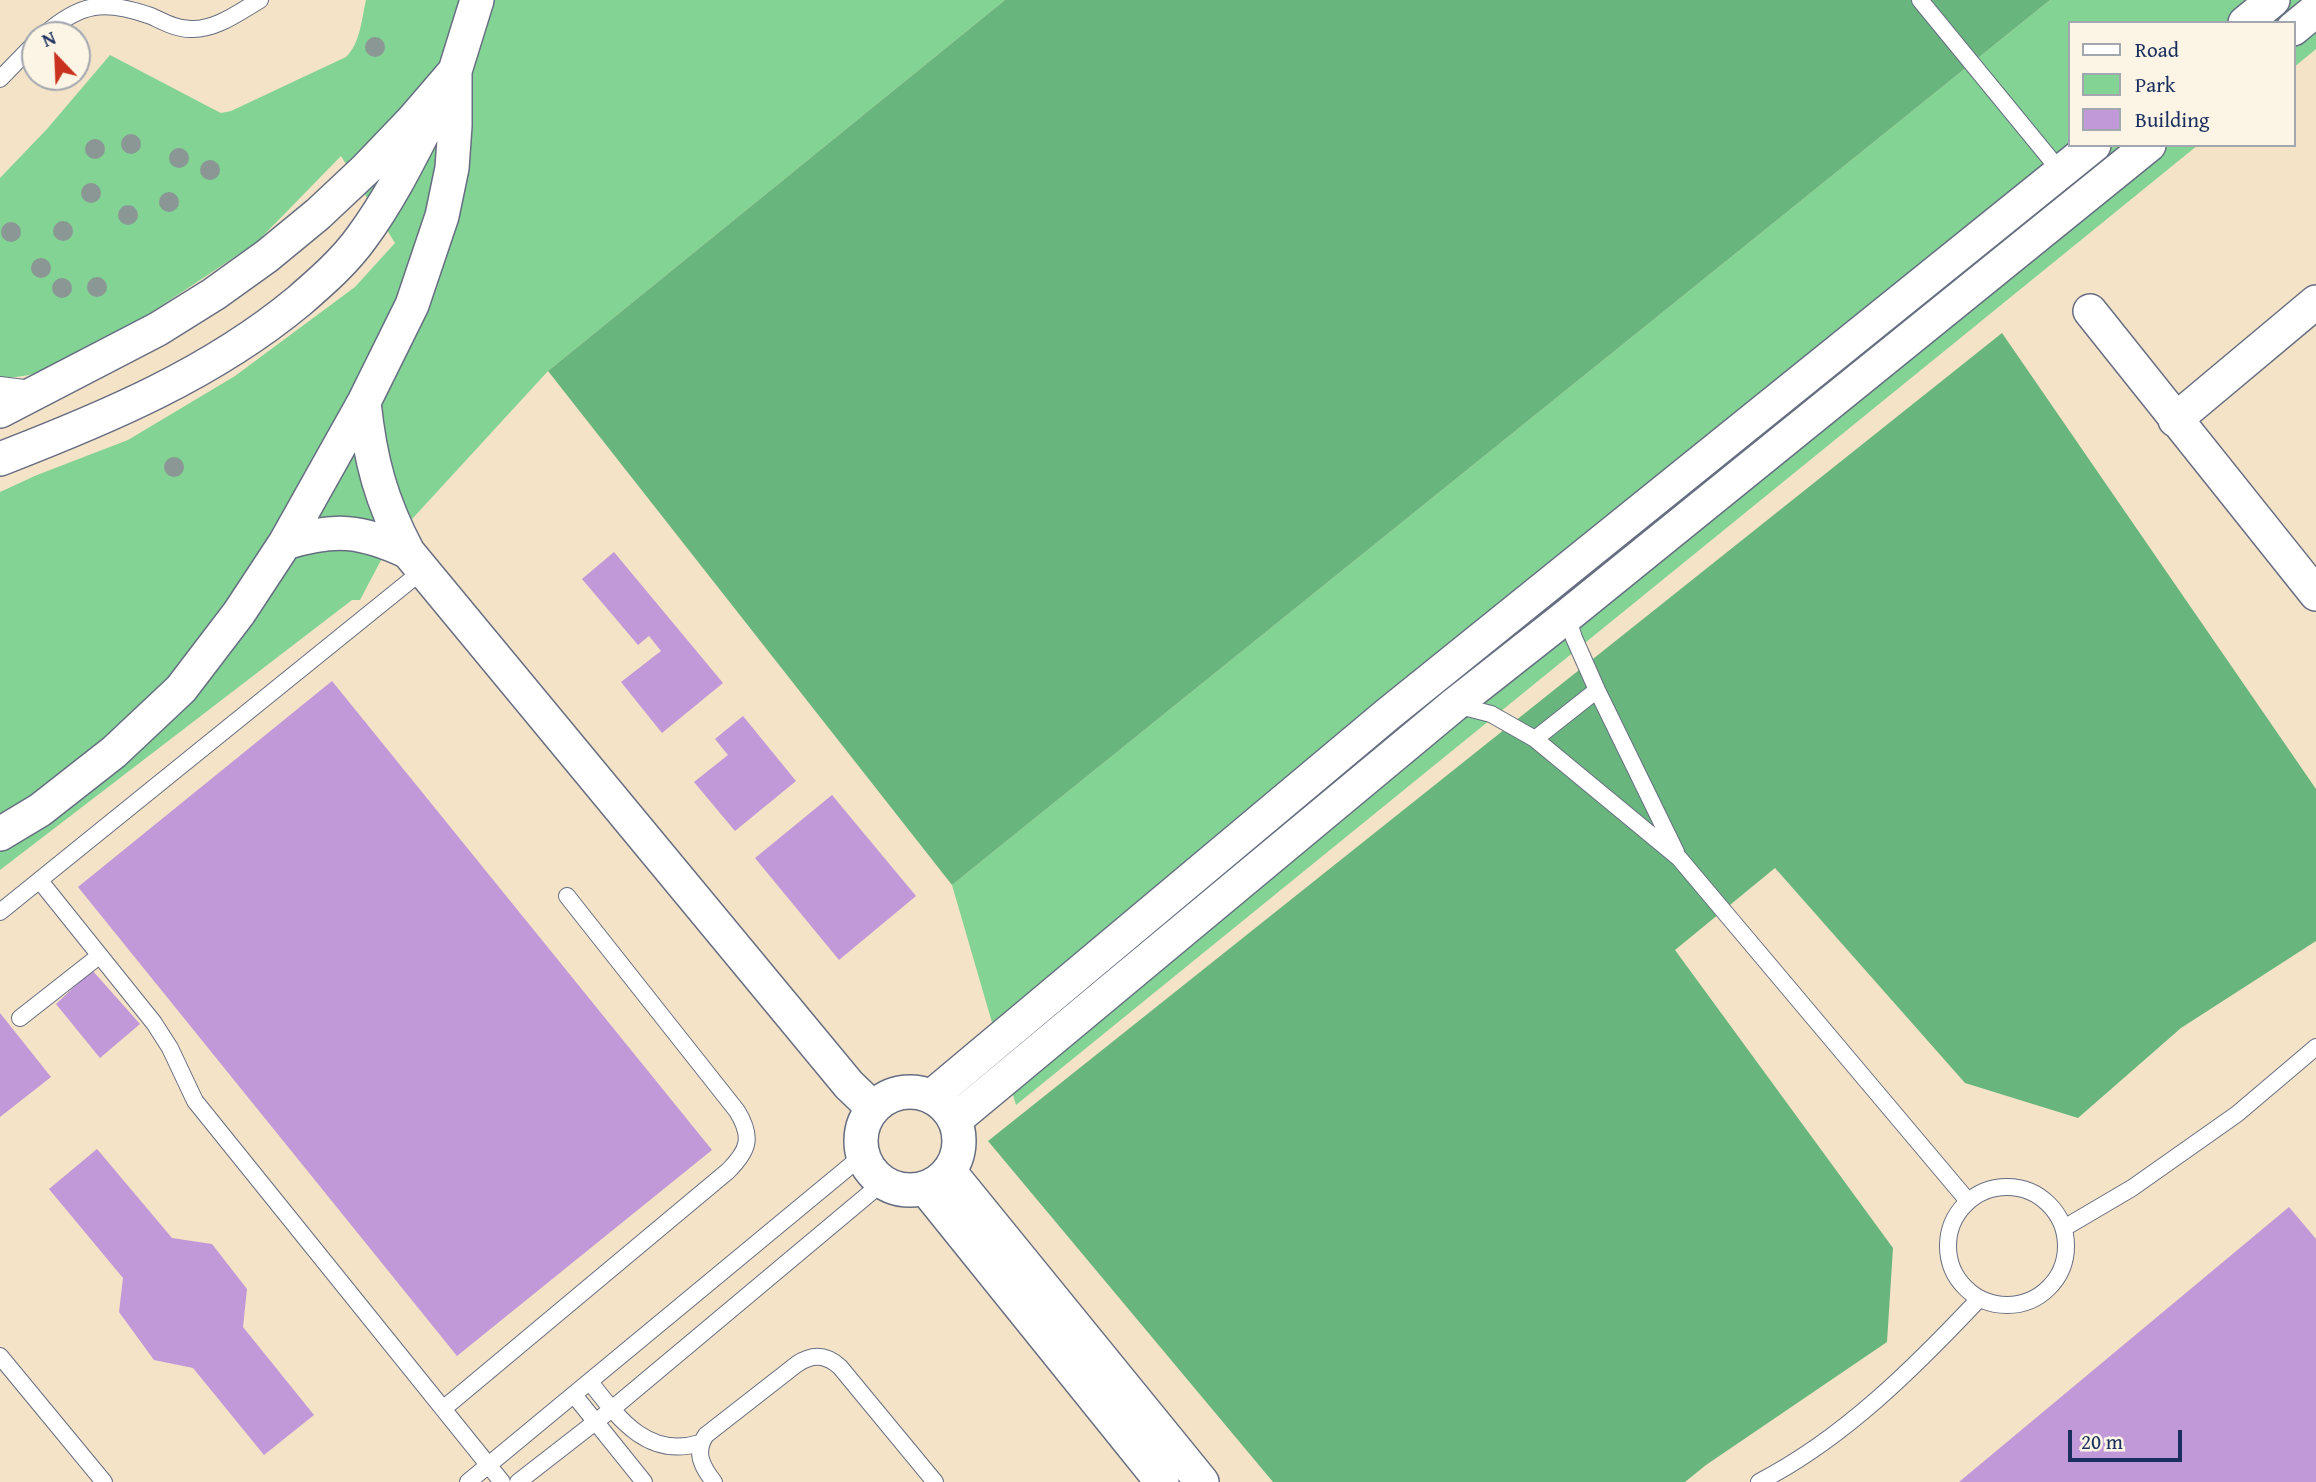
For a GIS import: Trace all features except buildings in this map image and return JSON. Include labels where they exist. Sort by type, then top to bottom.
[{"type":"street","points":[[0,459],[101,420],[171,385],[238,346],[283,314],[325,279],[361,238],[392,193],[455,71],[477,0]]},
{"type":"street","points":[[2247,21],[2273,0]]},
{"type":"street","points":[[2295,27],[2316,10]]},
{"type":"street","points":[[0,411],[158,329],[267,256],[367,169],[455,71]]},
{"type":"street","points":[[0,834],[40,810],[114,752],[181,688],[239,613],[285,543],[363,402],[412,304],[442,216],[452,169],[455,71]]},
{"type":"street","points":[[932,1096],[1388,713],[2092,147]]},
{"type":"street","points":[[955,1121],[1454,705],[2147,147]]},
{"type":"street","points":[[2175,420],[2316,302]]},
{"type":"street","points":[[2090,312],[2316,594]]},
{"type":"street","points":[[363,402],[377,480],[390,517],[415,561],[849,1085],[873,1108]]},
{"type":"street","points":[[285,543],[316,534],[348,533],[379,538],[415,561]]},
{"type":"street","points":[[916,1092],[932,1096],[945,1106],[955,1121],[960,1138],[957,1156],[937,1180],[903,1191],[882,1183],[870,1172],[862,1156],[860,1139],[864,1122],[873,1108],[886,1098],[900,1093],[916,1092]]},
{"type":"street","points":[[937,1180],[1162,1482]]},
{"type":"street","points":[[937,1180],[1202,1482]]},
{"type":"lane","points":[[61,21],[75,10],[93,4],[111,3],[130,6],[174,27],[206,28],[260,0]]},
{"type":"lane","points":[[1920,0],[2061,172]]},
{"type":"lane","points":[[0,79],[21,57]]},
{"type":"lane","points":[[0,385],[41,390]]},
{"type":"lane","points":[[0,912],[40,881],[415,561]]},
{"type":"lane","points":[[1567,616],[1597,690],[1679,858]]},
{"type":"lane","points":[[1535,738],[1597,690]]},
{"type":"lane","points":[[1454,705],[1491,714],[1535,738],[1679,858],[1968,1200]]},
{"type":"lane","points":[[40,881],[154,1023],[170,1048],[195,1101],[502,1482]]},
{"type":"lane","points":[[443,1409],[728,1171],[740,1158],[747,1143],[746,1125],[737,1111],[567,896]]},
{"type":"lane","points":[[20,1018],[99,956]]},
{"type":"lane","points":[[2064,1228],[2132,1188],[2237,1114],[2316,1047]]},
{"type":"lane","points":[[468,1482],[862,1156]]},
{"type":"lane","points":[[518,1482],[595,1423],[882,1183]]},
{"type":"lane","points":[[2012,1187],[2035,1193],[2053,1208],[2064,1228],[2067,1252],[2060,1273],[2045,1292],[2024,1304],[2001,1306],[1979,1299],[1960,1284],[1949,1264],[1947,1241],[1954,1218],[1968,1200],[1989,1189],[2012,1187]]},
{"type":"lane","points":[[1759,1482],[1846,1426],[1927,1354],[1979,1299]]},
{"type":"lane","points":[[0,1356],[104,1482]]},
{"type":"lane","points":[[714,1482],[701,1463],[699,1454],[700,1443],[706,1435],[797,1364],[806,1359],[824,1357],[833,1360],[840,1367],[935,1482]]},
{"type":"lane","points":[[590,1382],[612,1409],[652,1443],[676,1448],[700,1443]]},
{"type":"lane","points":[[574,1395],[645,1482]]},
{"type":"green space","points":[[366,0],[1005,0],[548,371],[390,543],[360,600],[352,600],[0,870],[0,492],[128,440],[235,376],[355,287],[395,243],[341,156],[257,242],[128,328],[69,363],[29,375],[3,379],[0,377],[0,178],[79,91],[91,91],[91,77],[110,55],[221,113],[231,111],[346,57],[351,52],[362,23]]},
{"type":"green space","points":[[1005,0],[2050,0],[952,885],[548,371]]},
{"type":"green space","points":[[2050,0],[2316,0],[2316,49],[2295,66],[2295,21],[2068,21],[2068,147],[2196,147],[1016,1105],[952,885]]},
{"type":"green space","points":[[2002,333],[2316,789],[2316,941],[2181,1028],[2078,1118],[1965,1083],[1775,868],[1675,950],[1893,1248],[1887,1342],[1685,1482],[1273,1482],[988,1141]]}]
